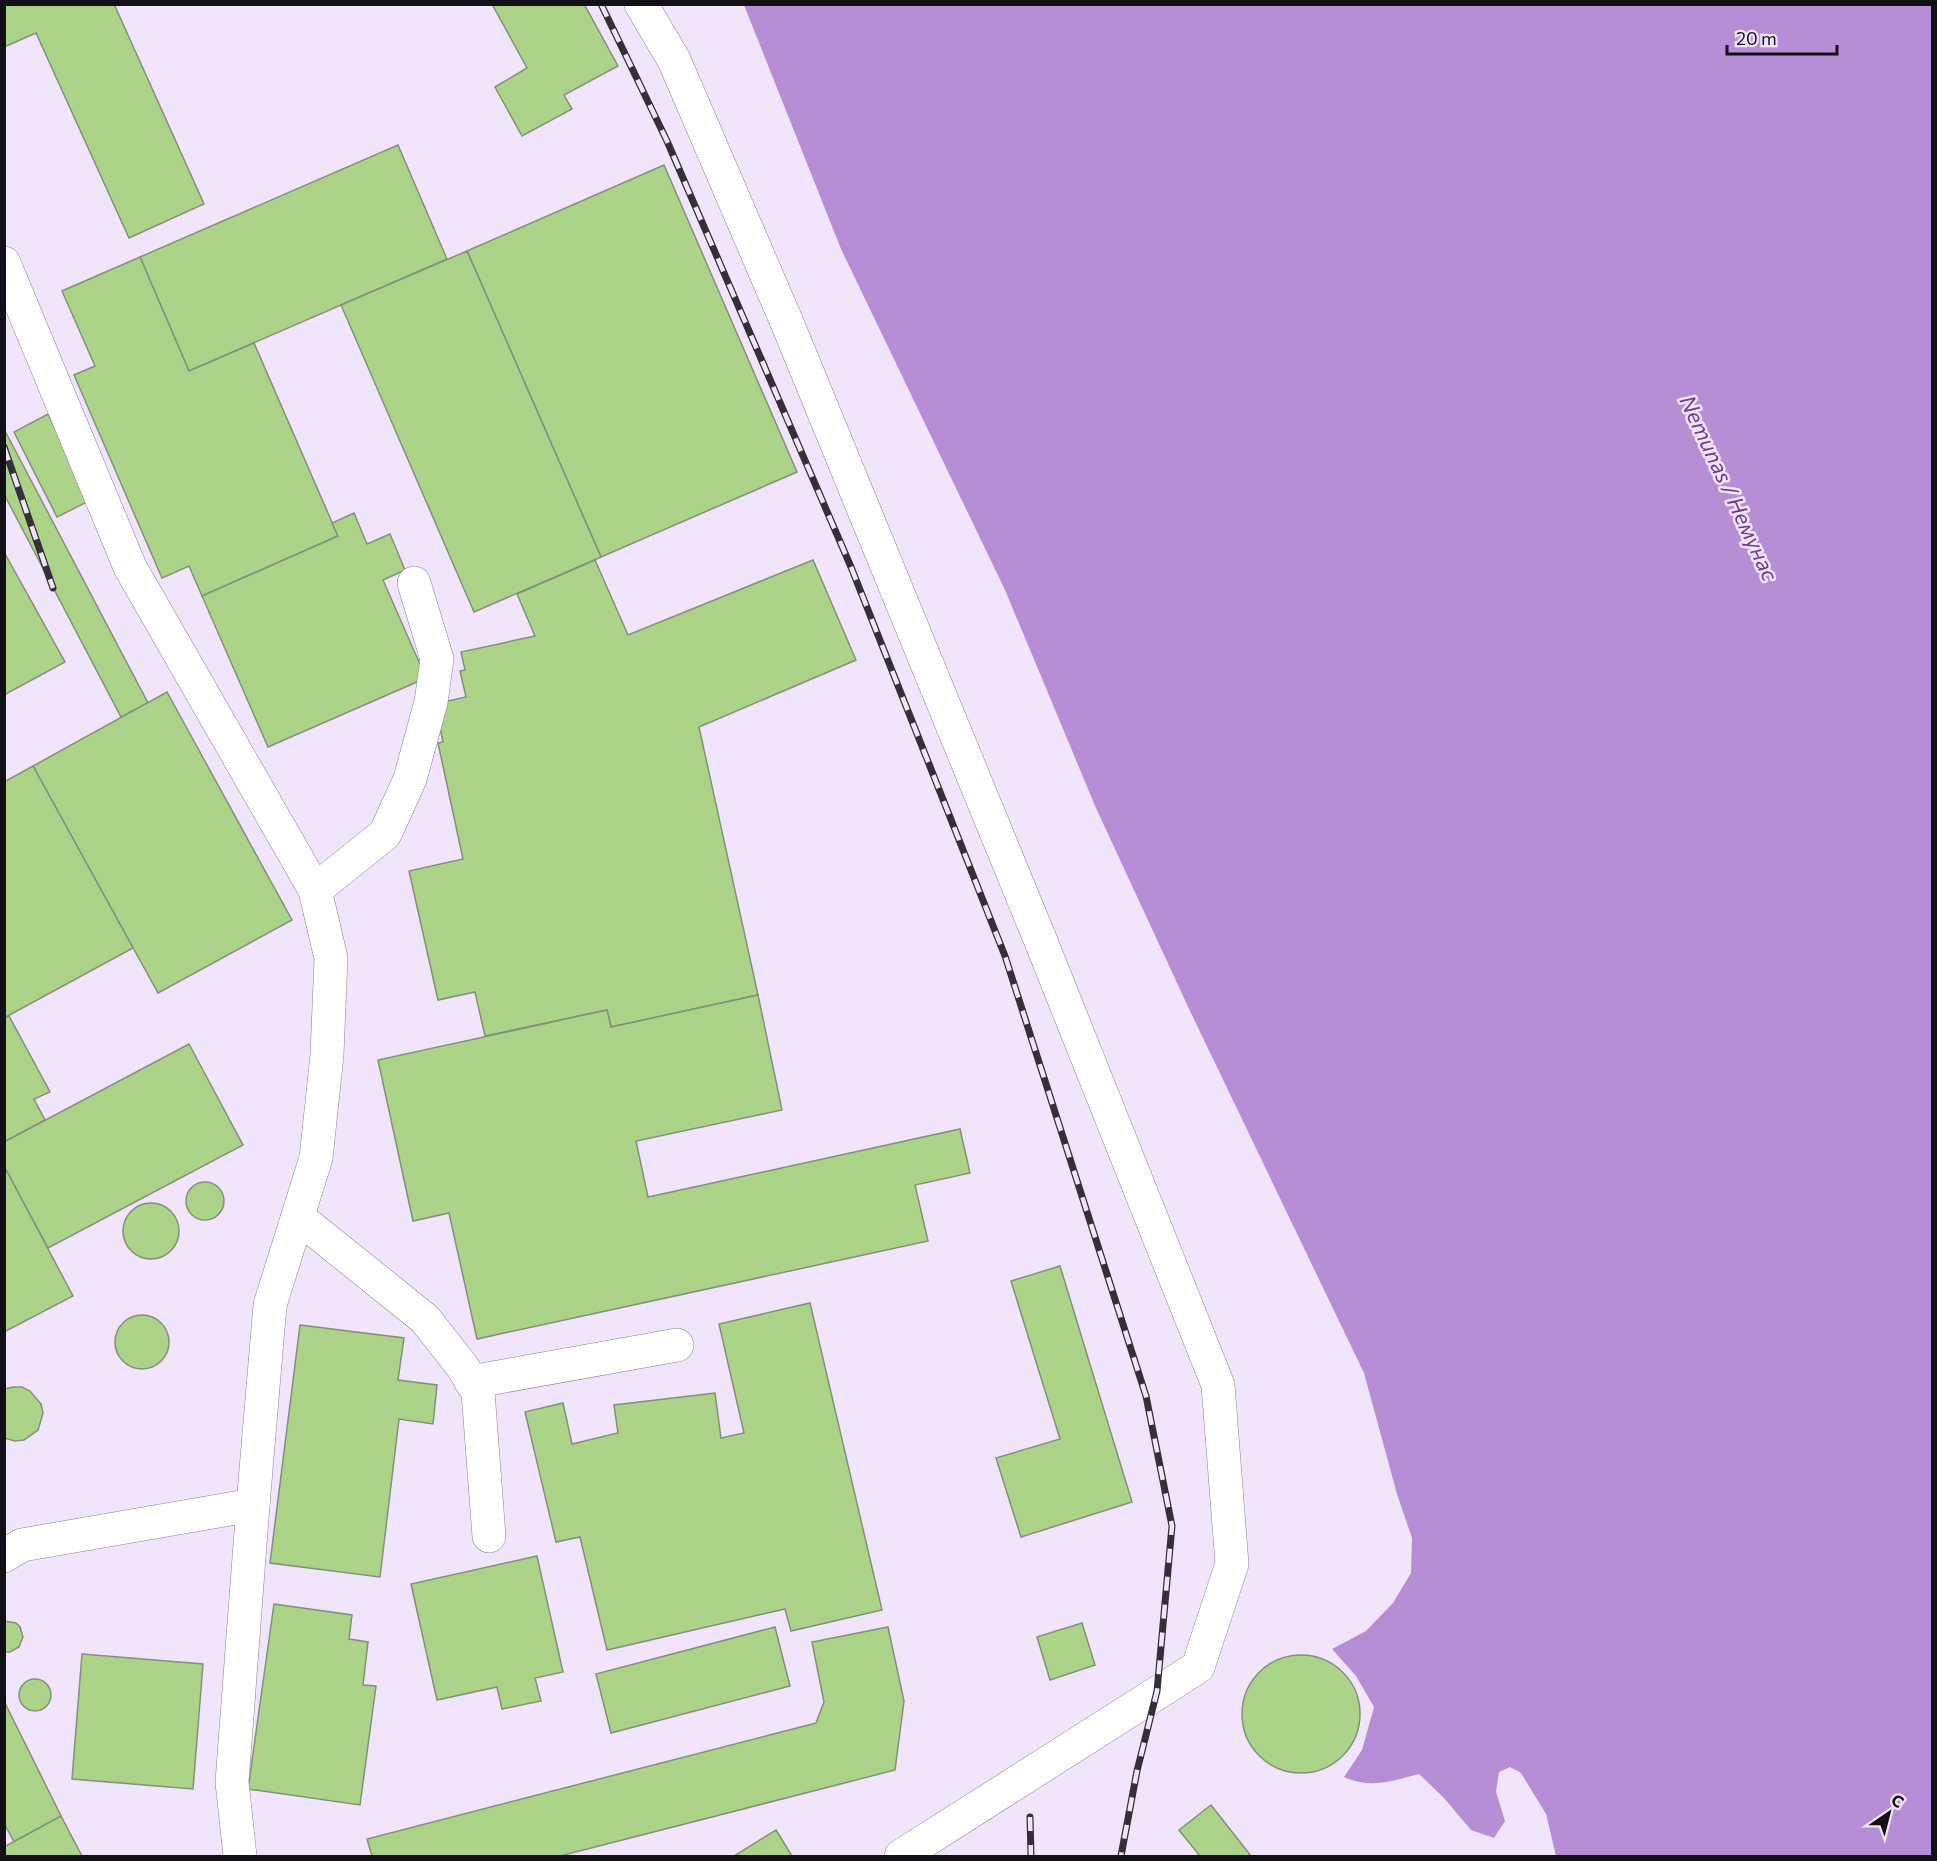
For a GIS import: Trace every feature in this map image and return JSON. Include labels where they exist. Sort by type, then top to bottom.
[{"type":"lane","points":[[641,4],[674,60],[788,326],[1038,933],[1218,1384],[1232,1564],[1198,1667],[901,1857]]},
{"type":"lane","points":[[4,263],[130,567],[315,890],[331,958],[327,1044],[316,1158],[270,1305],[232,1782],[240,1857]]},
{"type":"lane","points":[[315,890],[385,834],[410,778],[431,702],[437,659],[414,583]]},
{"type":"lane","points":[[298,1217],[425,1319],[462,1366],[478,1392],[489,1536]]},
{"type":"lane","points":[[471,1382],[677,1345]]},
{"type":"lane","points":[[4,1556],[22,1545],[253,1505]]},
{"type":"water","name":"Nemunas / Немунас","points":[[744,5],[1932,5],[1932,1856],[1556,1856],[1546,1814],[1521,1773],[1510,1767],[1499,1772],[1496,1792],[1505,1821],[1494,1838],[1471,1830],[1444,1798],[1419,1774],[1373,1783],[1354,1781],[1344,1777],[1362,1750],[1374,1707],[1356,1676],[1332,1649],[1366,1631],[1393,1603],[1411,1573],[1412,1538],[1397,1494],[1364,1373],[1190,1011],[1096,808],[1005,590],[841,249]]},
{"type":"building","points":[[4,4],[114,4],[204,204],[129,238],[36,33],[4,47]]},
{"type":"building","points":[[492,4],[584,4],[618,66],[564,95],[572,109],[522,136],[495,87],[527,68]]},
{"type":"building","points":[[398,145],[447,259],[189,371],[140,257]]},
{"type":"building","points":[[664,165],[797,472],[601,557],[467,251]]},
{"type":"building","points":[[467,251],[601,557],[474,612],[341,305]]},
{"type":"building","points":[[140,257],[189,371],[254,343],[338,536],[202,596],[189,566],[162,578],[74,375],[95,366],[62,291]]},
{"type":"building","points":[[48,414],[91,500],[57,517],[14,432]]},
{"type":"building","points":[[4,429],[148,703],[121,717],[4,494]]},
{"type":"building","points":[[354,513],[367,544],[390,534],[405,570],[383,580],[426,678],[268,747],[202,596],[338,536],[332,523]]},
{"type":"building","points":[[4,552],[65,662],[4,695]]},
{"type":"building","points":[[595,560],[628,635],[813,560],[856,660],[699,727],[758,995],[611,1027],[607,1010],[485,1036],[475,992],[438,1000],[409,871],[463,859],[438,743],[443,742],[435,704],[466,697],[460,671],[465,670],[461,652],[535,636],[517,594]]},
{"type":"building","points":[[167,692],[292,920],[158,993],[33,766]]},
{"type":"building","points":[[33,766],[133,948],[4,1018],[4,782]]},
{"type":"building","points":[[758,995],[782,1110],[636,1141],[648,1197],[960,1129],[970,1173],[915,1185],[928,1241],[477,1339],[449,1213],[413,1221],[378,1060],[607,1010],[611,1027]]},
{"type":"building","points":[[9,1016],[50,1092],[34,1099],[45,1120],[4,1142],[4,1018]]},
{"type":"building","points":[[189,1044],[243,1145],[48,1248],[4,1166],[4,1142]]},
{"type":"building","points":[[4,1166],[73,1296],[4,1332]]},
{"type":"building","points":[[205,1182],[218,1188],[224,1201],[218,1214],[205,1220],[192,1214],[186,1201],[192,1188]]},
{"type":"building","points":[[151,1203],[162,1205],[171,1211],[177,1220],[179,1231],[177,1242],[171,1251],[162,1257],[151,1259],[140,1257],[131,1251],[125,1242],[123,1231],[125,1220],[131,1211],[140,1205]]},
{"type":"building","points":[[1060,1266],[1132,1502],[1021,1537],[996,1458],[1060,1439],[1011,1281]]},
{"type":"building","points":[[810,1303],[882,1610],[791,1631],[785,1609],[607,1650],[580,1537],[556,1542],[525,1412],[563,1403],[572,1444],[618,1433],[614,1405],[715,1393],[721,1438],[744,1433],[719,1324]]},
{"type":"building","points":[[137,1315],[147,1315],[157,1319],[165,1327],[169,1342],[165,1357],[157,1365],[147,1369],[137,1369],[127,1365],[119,1357],[115,1347],[115,1337],[119,1327],[127,1319]]},
{"type":"building","points":[[300,1325],[404,1338],[398,1380],[437,1385],[433,1424],[399,1419],[380,1577],[270,1563]]},
{"type":"building","points":[[22,1387],[30,1391],[41,1404],[43,1413],[38,1430],[24,1440],[15,1441],[4,1438],[4,1389]]},
{"type":"building","points":[[537,1556],[563,1672],[535,1678],[541,1701],[502,1709],[497,1687],[437,1700],[411,1584]]},
{"type":"building","points":[[274,1604],[352,1615],[349,1639],[368,1642],[363,1685],[376,1686],[360,1805],[248,1789]]},
{"type":"building","points":[[4,1621],[16,1623],[23,1637],[19,1647],[10,1652],[4,1652]]},
{"type":"building","points":[[1082,1623],[1095,1665],[1050,1680],[1037,1637]]},
{"type":"building","points":[[775,1627],[790,1686],[611,1733],[596,1674]]},
{"type":"building","points":[[888,1627],[904,1701],[895,1770],[560,1856],[372,1856],[367,1839],[816,1723],[824,1702],[812,1642]]},
{"type":"building","points":[[82,1654],[203,1664],[193,1789],[72,1779]]},
{"type":"building","points":[[1301,1655],[1324,1660],[1343,1672],[1355,1691],[1360,1714],[1355,1737],[1343,1756],[1324,1768],[1301,1773],[1278,1768],[1259,1756],[1247,1737],[1242,1714],[1247,1691],[1259,1672],[1278,1660]]},
{"type":"building","points":[[35,1679],[46,1684],[51,1695],[46,1706],[35,1711],[24,1706],[19,1695],[24,1684]]},
{"type":"building","points":[[4,1701],[61,1816],[14,1842],[4,1823]]},
{"type":"building","points":[[1211,1805],[1251,1856],[1200,1856],[1179,1830]]},
{"type":"building","points":[[61,1816],[82,1856],[4,1856],[4,1847]]},
{"type":"building","points":[[776,1830],[792,1856],[734,1856]]},
{"type":"railway","points":[[601,4],[667,141],[851,567],[1005,956],[1146,1396],[1172,1526],[1157,1691],[1137,1771],[1121,1856]]},
{"type":"railway","points":[[4,447],[53,588]]},
{"type":"railway","points":[[1030,1817],[1031,1856]]}]
